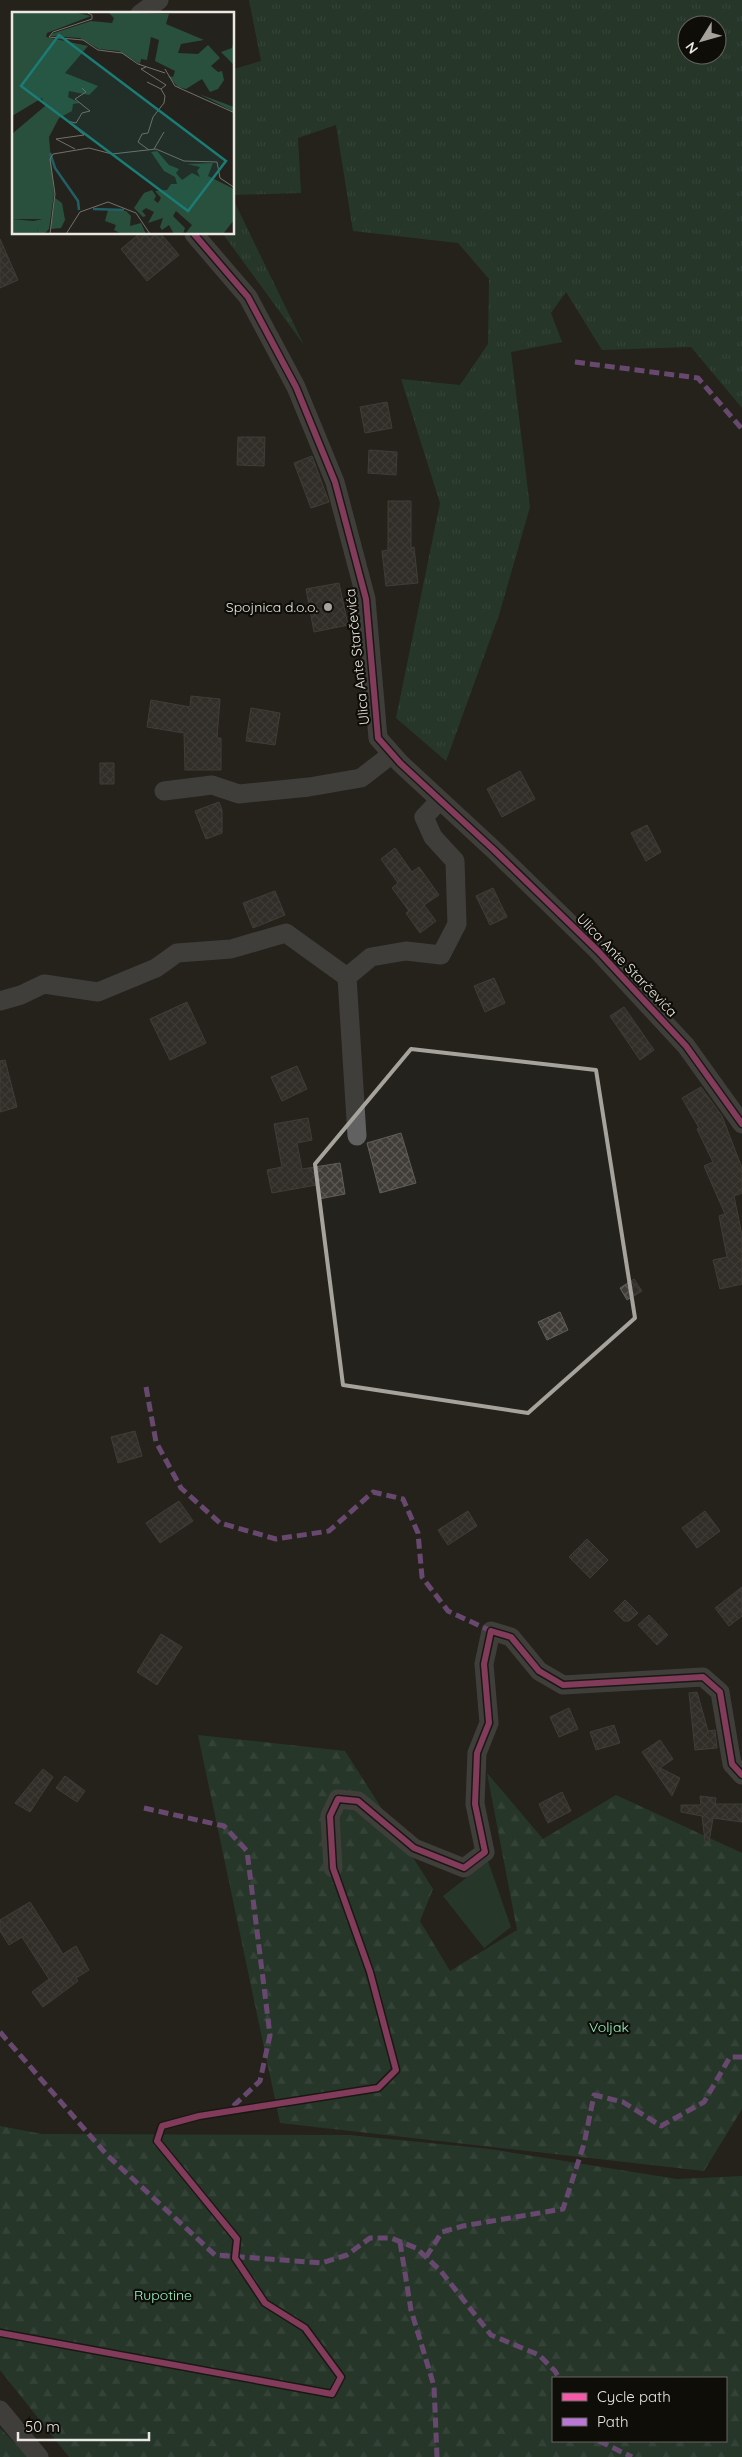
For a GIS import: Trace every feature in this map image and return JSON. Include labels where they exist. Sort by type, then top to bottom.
[{"type":"street","points":[[143,12],[159,0]]},
{"type":"street","name":"Ulica Ante Starčevića","points":[[195,235],[248,297],[296,387],[335,482],[366,599],[378,738],[392,754],[598,951],[686,1046],[742,1124]]},
{"type":"street","points":[[164,791],[212,785],[239,794],[309,787],[362,778],[392,754]]},
{"type":"street","points":[[347,978],[371,957],[406,951],[441,956],[457,924],[455,861],[433,837],[424,817],[440,800]]},
{"type":"street","points":[[0,1001],[21,995],[44,984],[98,992],[156,968],[178,953],[231,949],[286,933],[347,978],[357,1136]]},
{"type":"street","points":[[333,1868],[330,1816],[338,1800],[358,1800],[414,1848],[464,1868],[485,1852],[475,1804],[477,1754],[489,1723],[484,1664],[491,1630],[510,1637],[539,1671],[563,1685],[703,1677],[720,1692],[732,1764],[742,1775]]},
{"type":"street","points":[[0,2410],[39,2457]]},
{"type":"highlighted area","points":[[411,1049],[596,1070],[635,1318],[528,1413],[343,1385],[315,1164]]},
{"type":"green space","points":[[249,0],[742,0],[742,408],[691,347],[602,350],[566,292],[551,313],[562,342],[511,352],[530,507],[499,615],[446,761],[396,718],[440,503],[401,379],[460,385],[488,344],[489,279],[458,243],[353,231],[336,125],[298,138],[301,193],[235,195],[235,69],[261,61]]},
{"type":"green space","points":[[235,203],[304,345],[224,235],[235,235]]},
{"type":"green space","name":"Voljak","points":[[198,1735],[345,1751],[433,1889],[420,1921],[450,1971],[517,1930],[487,1773],[543,1839],[616,1795],[742,1853],[742,2109],[704,2171],[280,2123]]},
{"type":"green space","points":[[488,1861],[511,1927],[484,1948],[443,1896]]},
{"type":"green space","name":"Rupotine","points":[[0,2126],[42,2134],[349,2135],[490,2149],[677,2179],[742,2176],[742,2457],[69,2457],[0,2370]]},
{"type":"green space","points":[[0,2428],[27,2456],[28,2457],[0,2457]]},
{"type":"building","points":[[138,235],[162,235],[179,255],[147,281],[121,249]]},
{"type":"building","points":[[0,239],[18,280],[0,288]]},
{"type":"building","points":[[387,402],[392,428],[365,433],[360,407]]},
{"type":"building","points":[[238,437],[265,437],[264,466],[237,465]]},
{"type":"building","points":[[369,450],[397,452],[396,475],[368,473]]},
{"type":"building","points":[[312,456],[329,502],[311,508],[294,463]]},
{"type":"building","points":[[388,501],[411,501],[411,548],[414,547],[418,583],[386,586],[382,551],[388,550]]},
{"type":"building","points":[[339,583],[348,625],[314,632],[306,589]]},
{"type":"building","points":[[191,696],[220,699],[217,738],[221,738],[221,770],[185,770],[184,733],[147,727],[151,700],[190,707]]},
{"type":"building","points":[[251,708],[280,713],[275,745],[246,741]]},
{"type":"building","points":[[100,763],[114,763],[114,784],[100,784]]},
{"type":"building","points":[[520,771],[535,799],[502,817],[487,789]]},
{"type":"building","points":[[219,802],[222,810],[222,833],[206,839],[195,811]]},
{"type":"building","points":[[647,825],[661,852],[646,861],[631,833]]},
{"type":"building","points":[[395,848],[412,872],[419,867],[439,895],[424,905],[436,921],[420,933],[406,913],[409,911],[392,888],[398,883],[381,859]]},
{"type":"building","points":[[493,888],[507,917],[490,925],[476,896]]},
{"type":"building","points":[[275,891],[285,915],[253,928],[243,903]]},
{"type":"building","points":[[494,978],[505,1003],[485,1012],[474,986]]},
{"type":"building","points":[[187,1002],[206,1043],[170,1060],[150,1019]]},
{"type":"building","points":[[624,1007],[654,1050],[640,1060],[610,1016]]},
{"type":"building","points":[[5,1060],[17,1107],[0,1112],[0,1061]]},
{"type":"building","points":[[297,1066],[307,1089],[282,1101],[271,1077]]},
{"type":"building","points":[[701,1087],[722,1116],[742,1168],[742,1193],[734,1196],[742,1235],[742,1284],[720,1289],[713,1260],[727,1257],[719,1216],[725,1214],[704,1166],[713,1162],[697,1129],[699,1128],[682,1098]]},
{"type":"building","points":[[308,1118],[312,1140],[297,1143],[302,1169],[340,1163],[345,1194],[319,1199],[316,1185],[272,1193],[267,1170],[282,1167],[274,1124]]},
{"type":"building","points":[[401,1133],[416,1183],[380,1193],[367,1143]]},
{"type":"building","points":[[634,1279],[642,1291],[627,1300],[620,1288]]},
{"type":"building","points":[[560,1312],[568,1330],[547,1340],[538,1322]]},
{"type":"building","points":[[135,1431],[142,1456],[118,1463],[111,1437]]},
{"type":"building","points":[[179,1501],[193,1521],[160,1543],[146,1523]]},
{"type":"building","points":[[468,1511],[477,1526],[448,1545],[438,1530]]},
{"type":"building","points":[[705,1511],[720,1531],[697,1548],[682,1528]]},
{"type":"building","points":[[587,1539],[608,1560],[590,1578],[569,1557]]},
{"type":"building","points":[[742,1587],[742,1616],[729,1626],[715,1608]]},
{"type":"building","points":[[625,1600],[638,1613],[629,1621],[624,1621],[614,1611]]},
{"type":"building","points":[[649,1615],[668,1635],[657,1645],[638,1625]]},
{"type":"building","points":[[161,1634],[182,1647],[157,1685],[137,1672]]},
{"type":"building","points":[[697,1692],[708,1731],[715,1730],[717,1748],[695,1750],[689,1693]]},
{"type":"building","points":[[569,1708],[578,1729],[559,1737],[550,1717]]},
{"type":"building","points":[[614,1725],[620,1743],[596,1750],[590,1732]]},
{"type":"building","points":[[660,1740],[673,1759],[660,1768],[680,1778],[672,1796],[642,1752]]},
{"type":"building","points":[[43,1769],[53,1777],[30,1812],[15,1803]]},
{"type":"building","points":[[65,1776],[85,1791],[77,1802],[56,1788]]},
{"type":"building","points":[[562,1792],[571,1811],[548,1823],[539,1804]]},
{"type":"building","points":[[700,1796],[716,1798],[715,1804],[742,1804],[742,1822],[713,1818],[709,1842],[705,1841],[702,1816],[681,1812],[681,1805],[701,1805]]},
{"type":"building","points":[[30,1902],[63,1954],[76,1946],[89,1970],[76,1978],[78,1981],[43,2007],[32,1992],[49,1979],[22,1937],[9,1945],[0,1931],[0,1920]]},
{"type":"marked path","points":[[575,362],[698,378],[742,429]]},
{"type":"marked path","points":[[146,1387],[156,1442],[181,1488],[220,1523],[276,1539],[329,1531],[373,1492],[403,1499],[418,1533],[422,1577],[448,1611],[491,1631]]},
{"type":"marked path","points":[[144,1808],[224,1826],[247,1851],[270,2035],[260,2081],[229,2110]]},
{"type":"marked path","points":[[0,2032],[107,2155],[215,2255],[322,2263],[347,2255],[370,2238],[391,2238],[416,2248],[440,2270],[491,2335],[539,2355],[558,2377]]},
{"type":"marked path","points":[[426,2257],[442,2232],[463,2226],[563,2209],[584,2144],[594,2095],[623,2102],[661,2126],[704,2102],[730,2057],[742,2057]]},
{"type":"marked path","points":[[400,2242],[411,2310],[434,2386],[437,2457]]},
{"type":"marked path","points":[[601,2442],[632,2457]]},
{"type":"cycle path","points":[[195,235],[248,297],[296,387],[335,482],[366,599],[378,738],[400,763],[494,850],[598,951],[686,1046],[742,1124]]},
{"type":"cycle path","points":[[0,2333],[332,2394],[341,2377],[305,2328],[265,2303],[235,2258],[237,2239],[157,2141],[162,2126],[199,2116],[378,2088],[396,2070],[370,1972],[333,1868],[330,1816],[338,1799],[358,1801],[414,1848],[464,1868],[485,1852],[475,1804],[477,1753],[489,1723],[484,1664],[491,1631],[511,1637],[539,1671],[563,1685],[703,1677],[720,1692],[732,1764],[742,1775]]},
{"type":"place","name":"Spojnica d.o.o.","points":[[328,607]]}]
